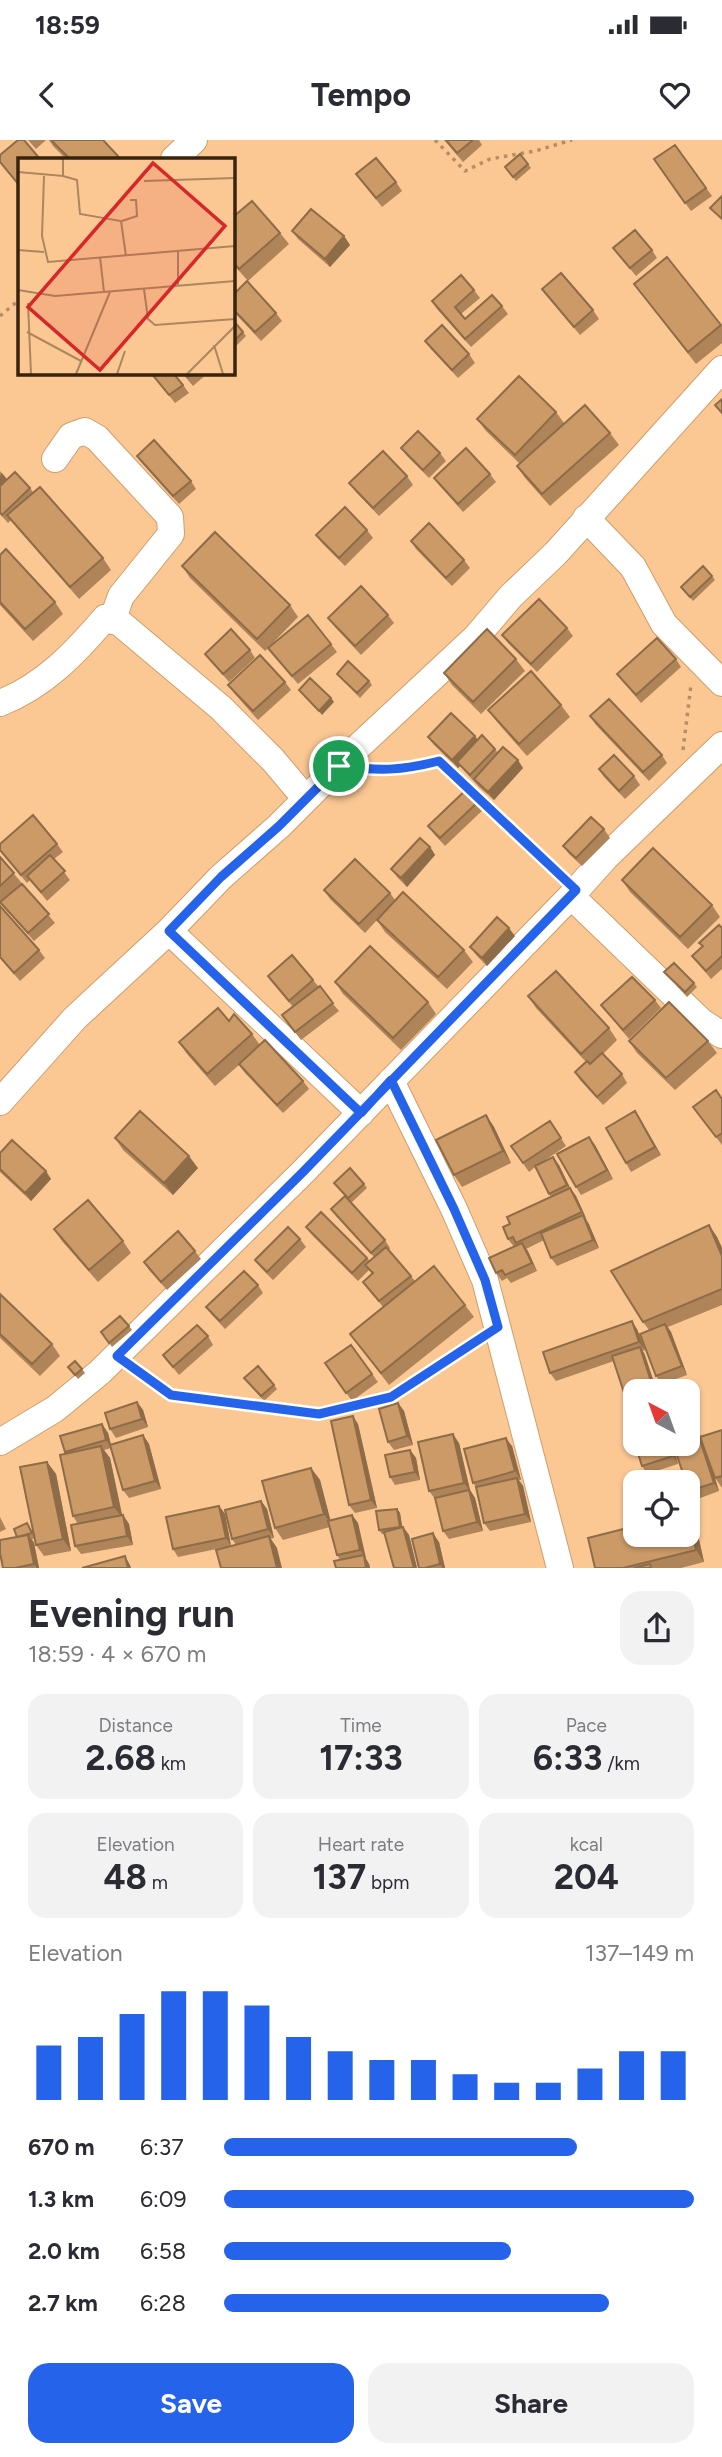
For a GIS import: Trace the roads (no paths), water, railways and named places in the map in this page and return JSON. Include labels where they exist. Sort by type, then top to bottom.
[{"type":"street","points":[[175,158],[194,140]]},
{"type":"street","points":[[0,1102],[75,1018],[467,646],[511,596],[556,553],[722,369]]},
{"type":"street","points":[[55,459],[71,436],[85,431],[97,438],[170,517],[171,534],[121,596],[112,621]]},
{"type":"street","points":[[586,518],[633,567],[664,624],[722,683]]},
{"type":"street","points":[[0,704],[35,687],[83,644],[105,618],[120,623],[220,708],[273,760],[305,798]]},
{"type":"street","points":[[0,1442],[55,1409],[117,1356],[361,1113],[606,857],[722,745]]},
{"type":"street","points":[[573,893],[702,1022],[722,1035]]},
{"type":"street","points":[[169,931],[361,1113]]},
{"type":"street","points":[[391,1080],[485,1280],[560,1568]]}]
